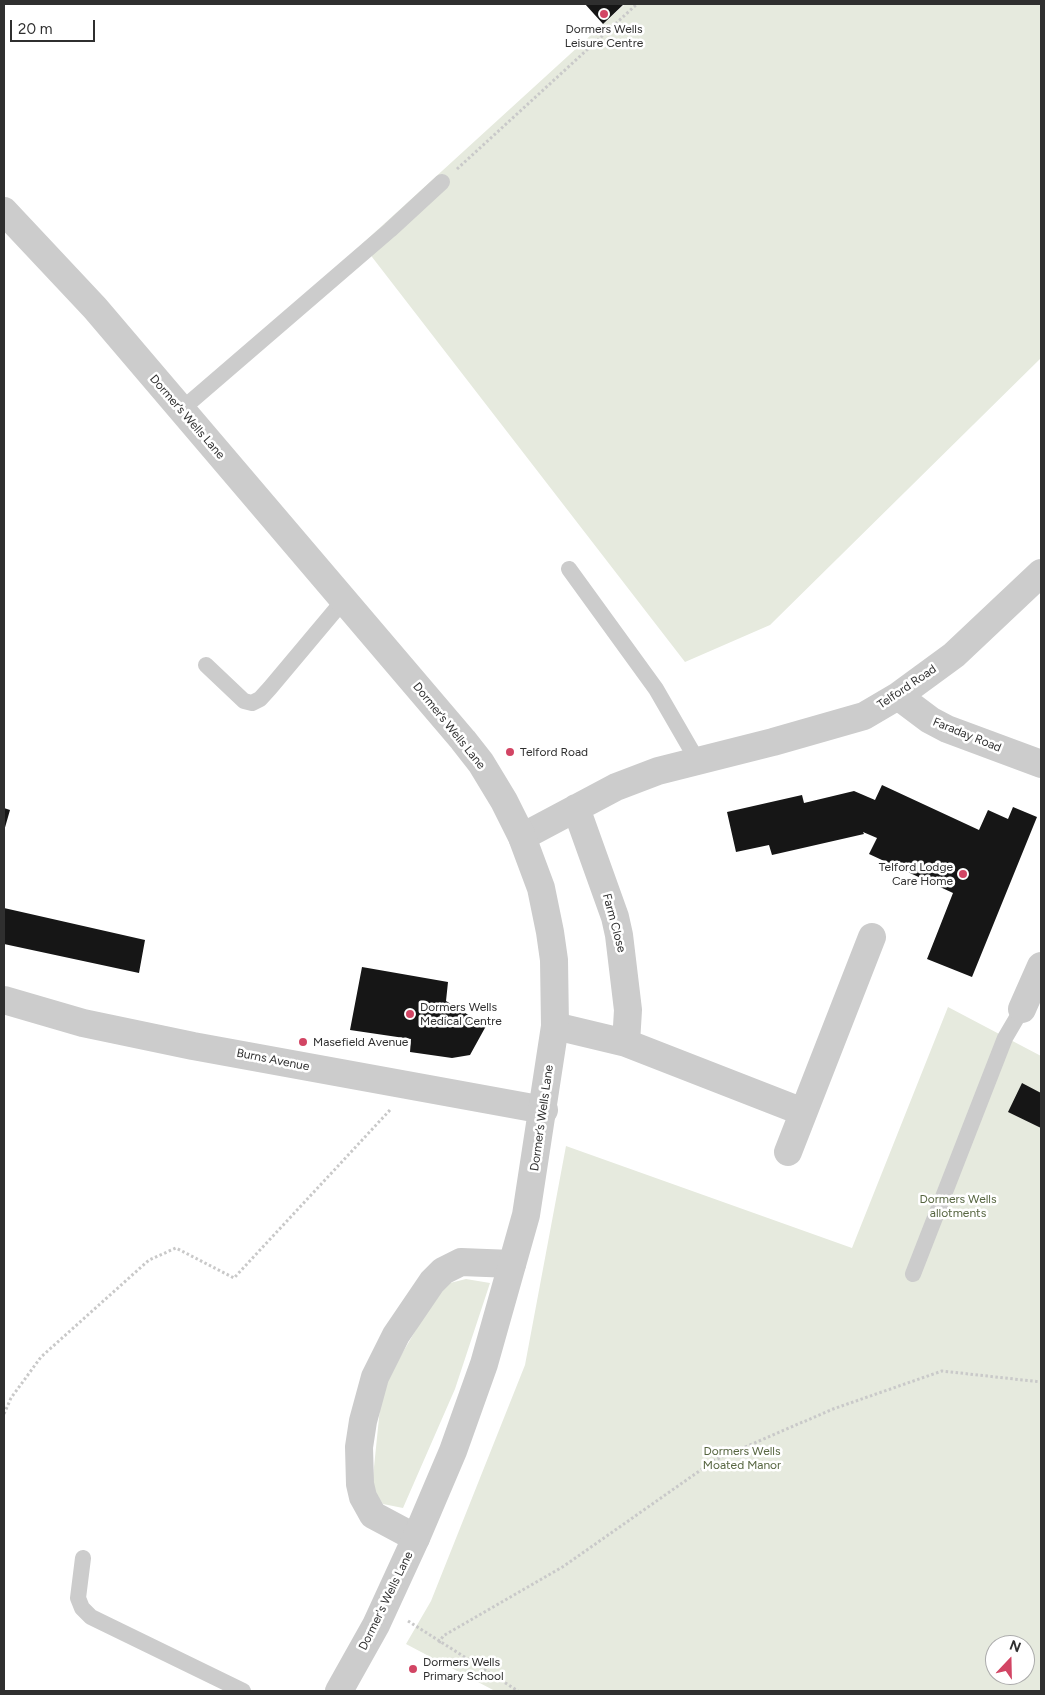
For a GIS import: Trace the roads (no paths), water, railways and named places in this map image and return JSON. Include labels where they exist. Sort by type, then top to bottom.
[{"type":"street","name":"Dormer’s Wells Lane","points":[[4,211],[95,308],[481,763],[522,837],[541,888],[550,932],[555,979],[555,1026],[544,1110],[526,1215],[484,1364],[453,1451],[416,1538]]},
{"type":"street","name":"Telford Road","points":[[522,837],[624,784],[658,771],[830,727],[864,716],[898,696],[954,655],[1041,573]]},
{"type":"street","name":"Faraday Road","points":[[898,696],[930,720],[947,729],[1041,764]]},
{"type":"street","name":"Farm Close","points":[[576,808],[615,917],[619,935],[628,1010],[626,1043]]},
{"type":"street","points":[[788,1152],[872,937]]},
{"type":"street","points":[[1022,1009],[1041,968]]},
{"type":"street","name":"Burns Avenue","points":[[4,1000],[83,1023],[193,1046],[544,1110]]},
{"type":"street","points":[[555,1026],[626,1043],[803,1112]]},
{"type":"street","name":"Dormer's Wells Lane","points":[[339,1691],[376,1624],[416,1538],[373,1515],[367,1507],[361,1490],[359,1446],[363,1421],[375,1377],[396,1335],[443,1271],[461,1262],[512,1264]]},
{"type":"lane","points":[[181,410],[383,237],[442,182]]},
{"type":"lane","points":[[568,569],[656,688],[697,760]]},
{"type":"lane","points":[[206,665],[244,701],[252,703],[260,699],[270,688],[343,601]]},
{"type":"lane","points":[[914,1274],[1005,1038],[1022,1009]]},
{"type":"lane","points":[[83,1558],[78,1598],[82,1608],[91,1617],[243,1691]]},
{"type":"place","name":"Dormers Wells Leisure Centre","points":[[604,14]]},
{"type":"place","name":"Telford Road","points":[[510,752]]},
{"type":"place","name":"Telford Lodge Care Home","points":[[963,874]]},
{"type":"place","name":"Dormers Wells Medical Centre","points":[[410,1014]]},
{"type":"place","name":"Masefield Avenue","points":[[303,1042]]},
{"type":"place","name":"Dormers Wells Primary School","points":[[413,1669]]},
{"type":"park label","name":"Dormers Wells allotments","points":[[958,1206]]},
{"type":"park label","name":"Dormers Wells Moated Manor","points":[[742,1458]]}]
